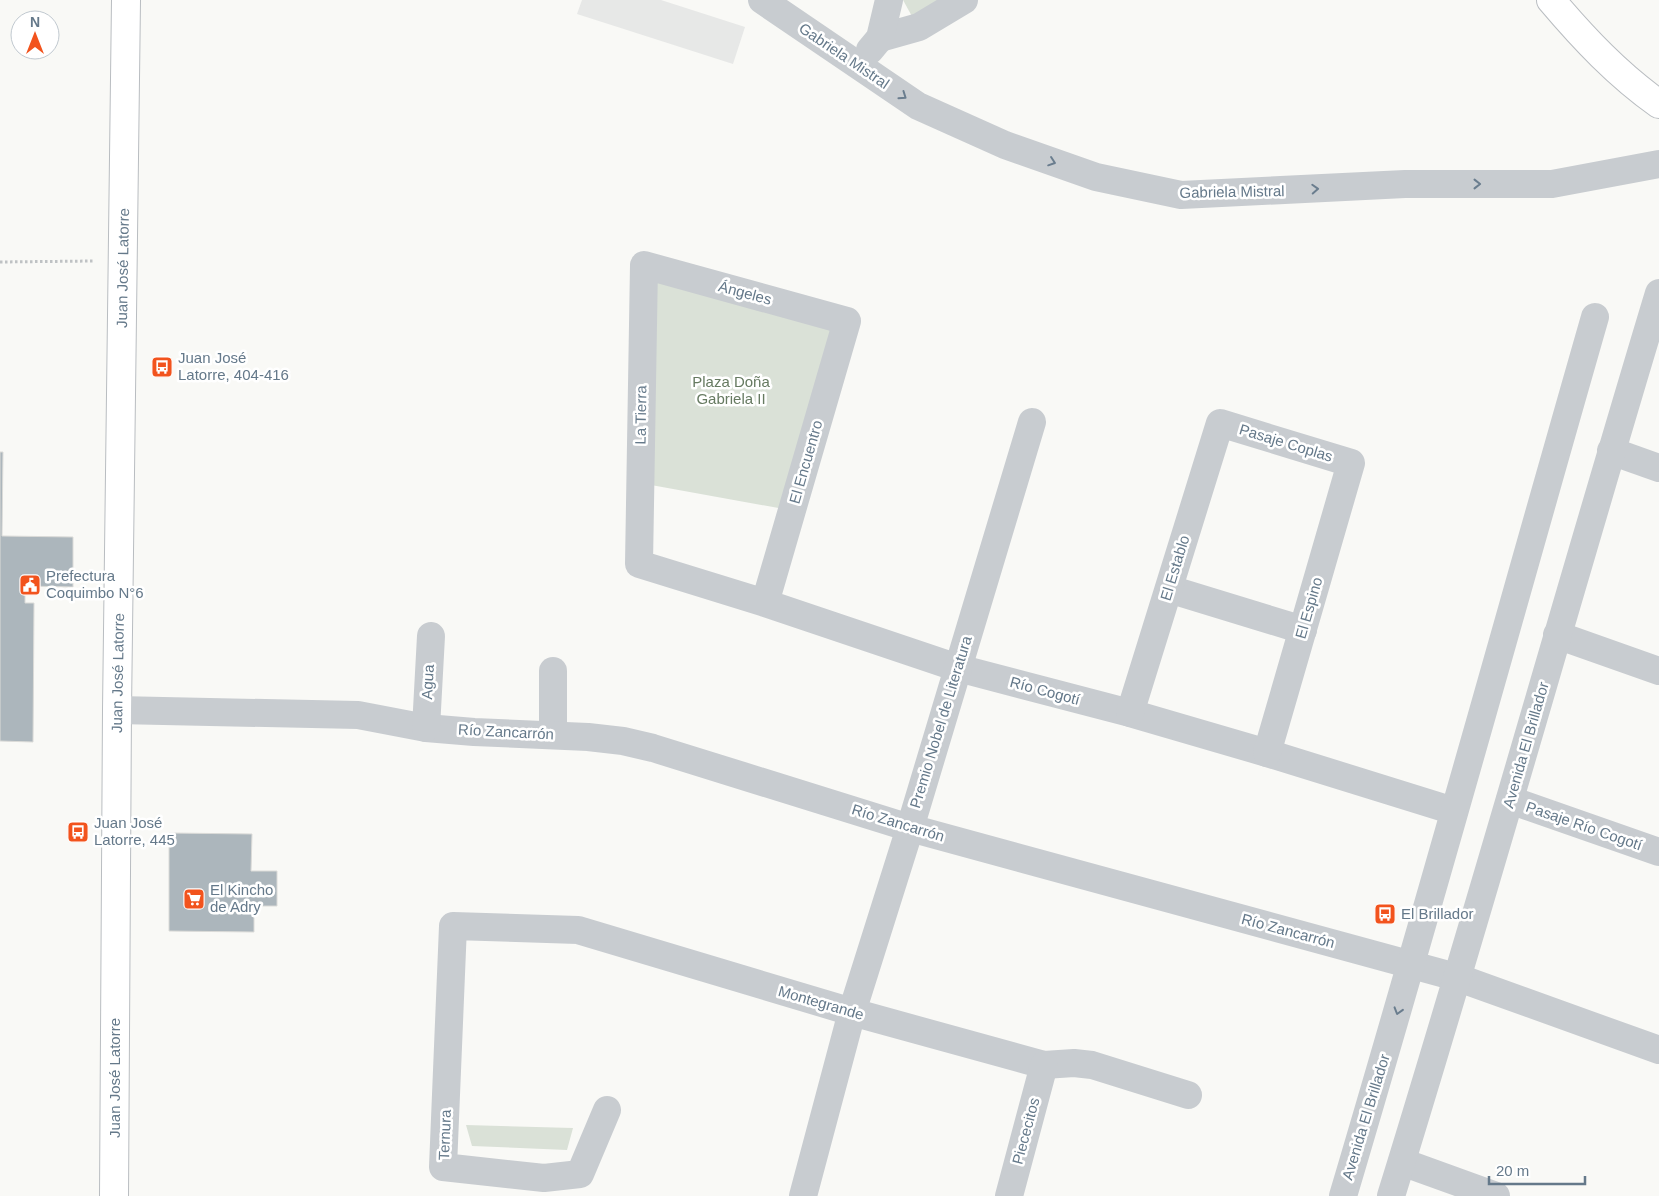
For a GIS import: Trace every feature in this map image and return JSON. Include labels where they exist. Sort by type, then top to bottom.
[{"type":"main road","name":"Juan José Latorre","points":[[114,1196],[117,710],[126,0]]},
{"type":"main road","points":[[1551,0],[1612,67],[1659,104]]},
{"type":"street","name":"Gabriela Mistral","points":[[762,0],[918,106],[1005,145],[1096,177],[1181,196],[1405,184],[1552,184],[1659,164]]},
{"type":"street","points":[[858,65],[880,38],[889,0]]},
{"type":"street","points":[[880,38],[919,27],[964,0]]},
{"type":"street","name":"Ángeles","points":[[644,265],[847,322]]},
{"type":"street","name":"La Tierra","points":[[639,564],[644,265]]},
{"type":"street","name":"Avenida El Brillador","points":[[1391,1196],[1659,293]]},
{"type":"street","name":"Avenida El Brillador","points":[[1343,1196],[1412,964],[1595,317]]},
{"type":"street","name":"El Encuentro","points":[[765,603],[847,322]]},
{"type":"street","name":"Premio Nobel de Literatura","points":[[803,1196],[852,1012],[910,828],[1032,422]]},
{"type":"street","name":"Pasaje Coplas","points":[[1220,423],[1351,463]]},
{"type":"street","name":"El Establo","points":[[1130,713],[1220,423]]},
{"type":"street","points":[[1611,451],[1659,468]]},
{"type":"street","name":"El Espino","points":[[1267,753],[1351,463]]},
{"type":"street","name":"Río Cogotí","points":[[639,564],[765,603],[958,668],[1130,713],[1454,810]]},
{"type":"street","points":[[1169,590],[1303,630]]},
{"type":"street","points":[[1557,635],[1659,670]]},
{"type":"street","name":"Agua","points":[[426,728],[431,636]]},
{"type":"street","points":[[553,671],[553,735]]},
{"type":"street","name":"Río Zancarrón","points":[[117,710],[358,716],[426,728],[623,741],[653,748],[910,828],[1456,977],[1659,1050]]},
{"type":"street","name":"Pasaje Río Cogotí","points":[[1510,800],[1659,852]]},
{"type":"street","name":"Montegrande","points":[[453,926],[578,930],[852,1012],[1044,1065],[1074,1063],[1092,1065],[1188,1095]]},
{"type":"street","name":"Ternura","points":[[453,926],[443,1167],[544,1178],[580,1174],[607,1110]]},
{"type":"street","name":"Piececitos","points":[[1009,1196],[1044,1065]]},
{"type":"street","points":[[1402,1162],[1496,1196]]},
{"type":"path","points":[[0,262],[69,262]]},
{"type":"shaded area","points":[[582,0],[661,0],[745,27],[733,64],[577,14]]},
{"type":"green space","points":[[903,0],[947,0],[914,20]]},
{"type":"green space","name":"Plaza Doña Gabriela II","points":[[657,281],[834,331],[784,509],[640,483]]},
{"type":"green space","points":[[466,1125],[573,1128],[567,1150],[472,1146]]},
{"type":"building","points":[[0,452],[3,452],[2,536],[73,537],[73,587],[25,586],[25,603],[34,603],[33,742],[0,741]]},
{"type":"building","points":[[169,833],[252,834],[251,871],[277,871],[277,906],[254,906],[254,932],[169,931]]},
{"type":"place","name":"Juan José Latorre, 404-416","points":[[162,367]]},
{"type":"place","name":"Prefectura Coquimbo N°6","points":[[30,585]]},
{"type":"place","name":"Juan José Latorre, 445","points":[[78,832]]},
{"type":"place","name":"El Kincho de Adry","points":[[194,899]]},
{"type":"place","name":"El Brillador","points":[[1385,914]]}]
